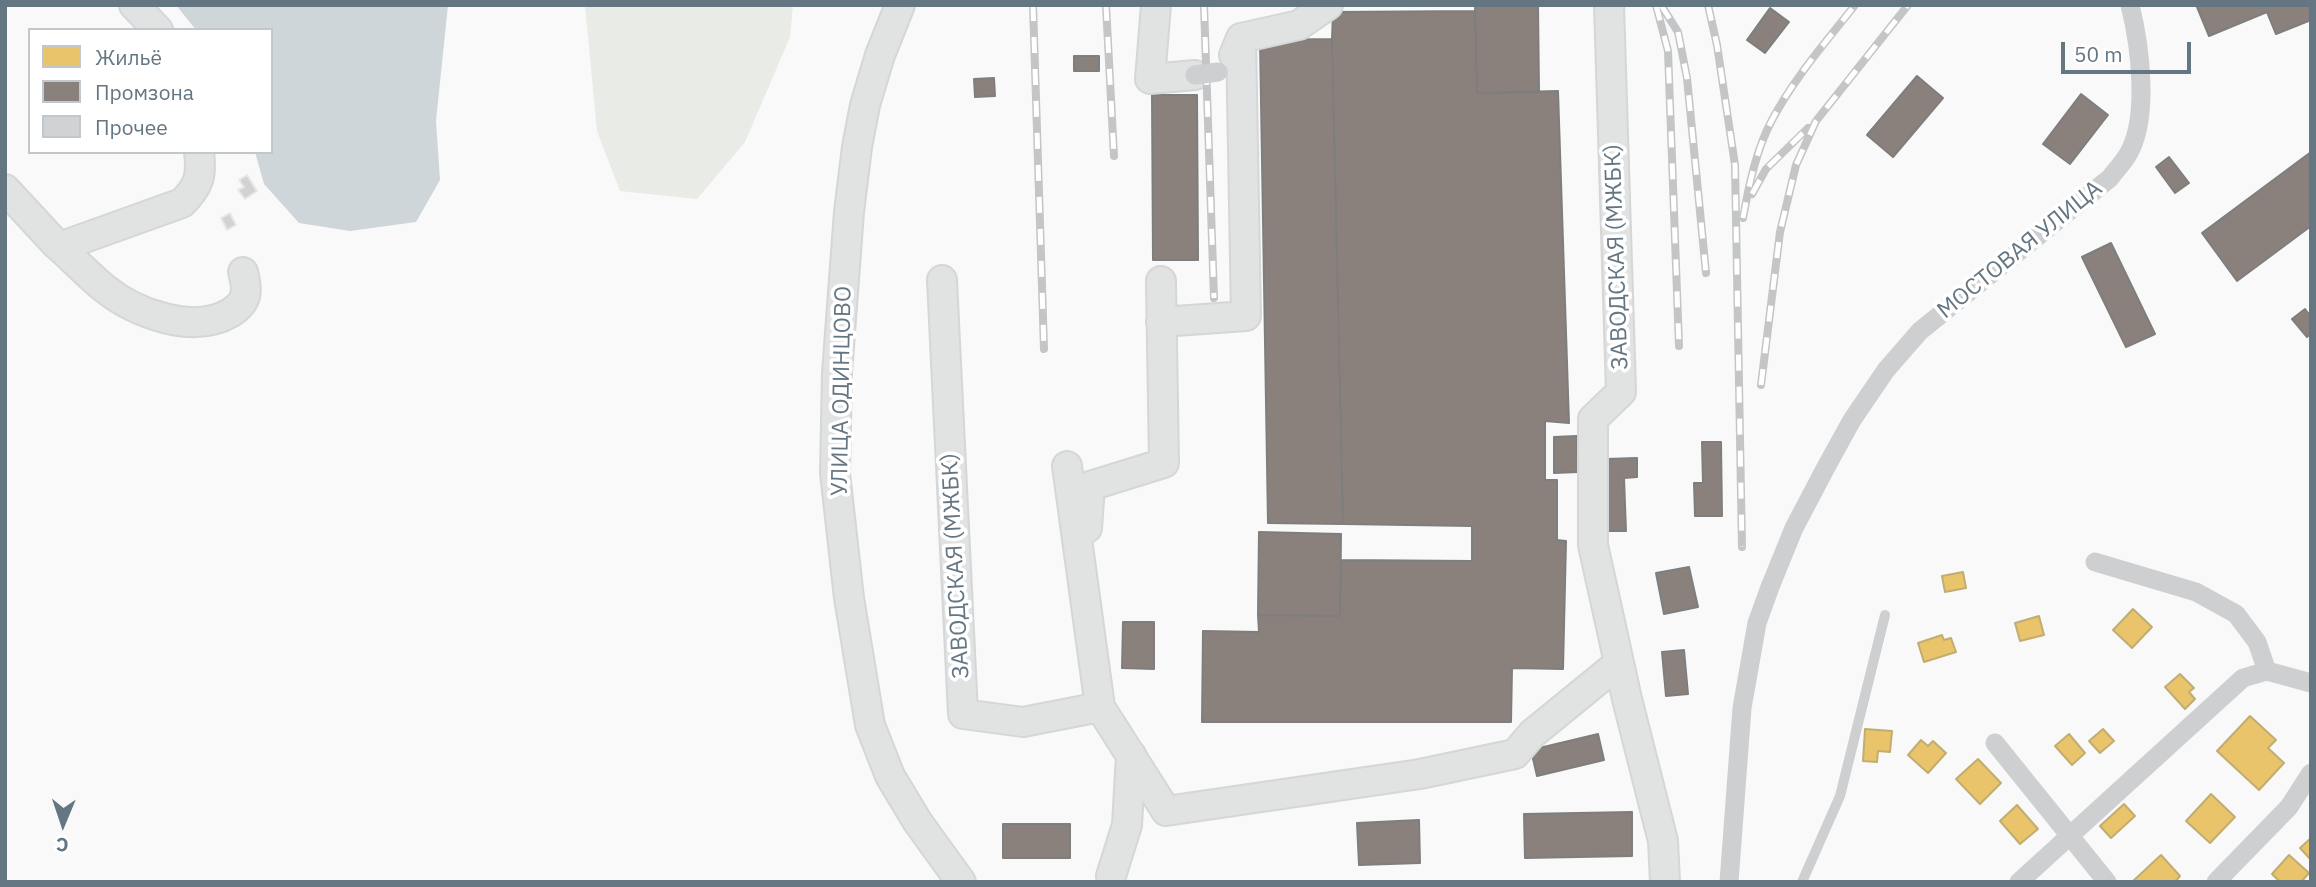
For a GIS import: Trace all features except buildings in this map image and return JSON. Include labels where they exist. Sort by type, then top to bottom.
[{"type":"street","points":[[134,5],[156,28]]},
{"type":"street","points":[[1156,5],[1150,79],[1227,71],[1241,38]]},
{"type":"street","points":[[1241,38],[1299,24],[1328,5]]},
{"type":"street","name":"ЗАВОДСКАЯ (МЖБК)","points":[[1609,5],[1621,392],[1592,419],[1593,545],[1619,663],[1664,841],[1665,882]]},
{"type":"street","name":"МОСТОВАЯ УЛИЦА","points":[[1729,882],[1742,708],[1757,623],[1794,528],[1852,420],[1886,370],[1920,331],[2110,178],[2128,155],[2136,134],[2141,104],[2140,63],[2130,5]]},
{"type":"street","name":"УЛИЦА ОДИНЦОВО","points":[[895,12],[865,105],[857,147],[849,212],[837,373],[835,473],[849,598],[870,725],[890,776],[917,821],[961,882]]},
{"type":"street","points":[[1161,322],[1246,316],[1241,38]]},
{"type":"street","points":[[56,244],[65,245],[182,203],[195,190],[201,167],[199,154]]},
{"type":"street","points":[[5,189],[56,244],[106,290],[140,309],[174,321],[202,323],[225,316],[240,307],[246,294],[243,272]]},
{"type":"street","name":"ЗАВОДСКАЯ (МЖБК)","points":[[943,280],[963,713],[1023,722],[1100,707]]},
{"type":"street","points":[[1083,586],[1090,486],[1164,463],[1161,281]]},
{"type":"street","points":[[1067,466],[1100,707],[1166,811],[1420,774],[1515,754],[1532,734],[1619,663]]},
{"type":"street","points":[[2095,562],[2196,592],[2236,614],[2257,642],[2267,671]]},
{"type":"street","points":[[2019,882],[2243,678],[2267,671],[2311,683]]},
{"type":"street","points":[[1995,743],[2107,882]]},
{"type":"street","points":[[1111,879],[1127,825],[1131,755]]},
{"type":"street","points":[[2216,882],[2289,807],[2311,774]]},
{"type":"lane","points":[[1802,882],[1840,796],[1885,615]]},
{"type":"shaded area","points":[[176,5],[448,5],[436,121],[440,180],[416,222],[350,231],[299,223],[264,184],[256,154],[273,154],[273,28],[194,28]]},
{"type":"shaded area","points":[[585,5],[793,5],[790,37],[745,142],[697,199],[620,191],[597,131]]},
{"type":"railway","points":[[1033,5],[1044,349]]},
{"type":"railway","points":[[1106,5],[1114,156]]},
{"type":"railway","points":[[1204,5],[1214,298]]},
{"type":"railway","points":[[1656,5],[1668,51],[1679,346]]},
{"type":"railway","points":[[1661,5],[1678,32],[1687,78],[1706,273]]},
{"type":"railway","points":[[1708,5],[1717,45],[1735,165],[1742,547]]},
{"type":"railway","points":[[1743,218],[1757,155],[1766,131],[1800,75],[1855,5]]},
{"type":"railway","points":[[1761,385],[1780,232],[1796,165],[1816,121],[1908,5]]},
{"type":"railway","points":[[1752,194],[1766,169],[1808,128]]}]
